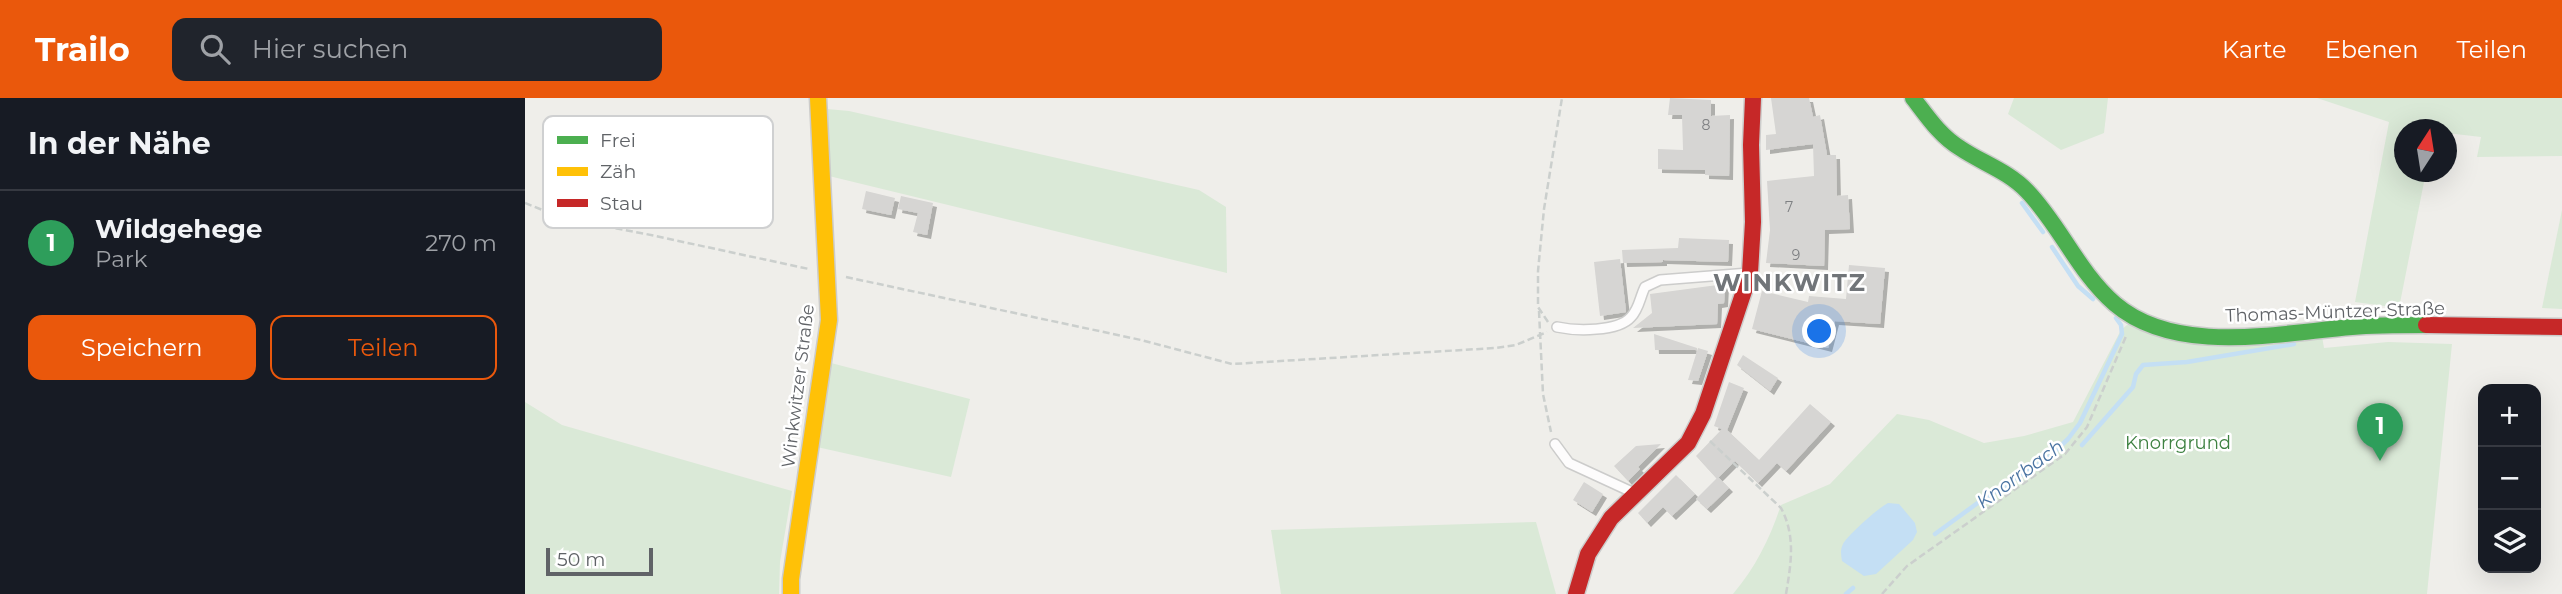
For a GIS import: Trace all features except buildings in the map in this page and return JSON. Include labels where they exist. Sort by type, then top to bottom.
[{"type":"street","name":"Winkwitzer Straße","points":[[791,594],[829,320],[818,98]]},
{"type":"street","points":[[1576,594],[1587,554],[1611,518],[1688,443],[1696,430],[1738,316],[1750,273],[1753,222],[1753,98]]},
{"type":"street","name":"Thomas-Müntzer-Straße","points":[[1913,98],[1934,125],[1962,149],[2003,170],[2028,192],[2098,288],[2134,318],[2190,334],[2248,337],[2317,329],[2382,326],[2562,327]]},
{"type":"lane","points":[[1557,327],[1580,330],[1623,325],[1634,315],[1645,287],[1651,282],[1750,273]]},
{"type":"lane","points":[[1555,444],[1569,463],[1634,493]]},
{"type":"path","points":[[1555,444],[1543,394],[1538,307],[1540,240],[1562,98]]},
{"type":"path","points":[[525,203],[543,210]]},
{"type":"path","points":[[614,228],[1141,340],[1232,364],[1495,348],[1516,345],[1557,327]]},
{"type":"path","points":[[1538,307],[1547,321],[1557,327]]},
{"type":"path","points":[[1882,594],[1907,566],[2065,453],[2087,427],[2134,318]]},
{"type":"path","points":[[1696,430],[1772,499],[1785,515],[1791,534],[1786,594]]},
{"type":"green space","points":[[2014,98],[2108,98],[2104,133],[2061,150],[2008,114]]},
{"type":"green space","points":[[2317,98],[2562,98],[2562,156],[2477,157],[2481,137],[2457,134],[2457,119],[2394,119],[2394,182],[2424,182],[2399,308],[2355,302],[2389,122]]},
{"type":"green space","points":[[827,109],[849,111],[1199,190],[1226,207],[1227,273],[829,176]]},
{"type":"green space","points":[[2562,210],[2562,309],[2542,308]]},
{"type":"green space","name":"Knorrgrund","points":[[2127,325],[2322,336],[2324,348],[2388,342],[2452,344],[2427,594],[1733,594],[1761,552],[1781,505],[1830,484],[1897,414],[1929,420],[1984,443],[2024,436],[2073,422],[2121,330]]},
{"type":"green space","points":[[831,363],[970,399],[951,477],[817,447]]},
{"type":"green space","points":[[525,402],[562,425],[792,491],[780,562],[779,594],[525,594]]},
{"type":"green space","points":[[1536,522],[1556,594],[1281,594],[1271,530]]},
{"type":"water","points":[[1888,503],[1899,504],[1915,523],[1917,532],[1913,540],[1876,574],[1864,576],[1842,561],[1842,546],[1857,528]]},
{"type":"waterway","points":[[2022,203],[2043,232]]},
{"type":"waterway","points":[[2052,247],[2078,286],[2093,299]]},
{"type":"waterway","name":"Knorrbach","points":[[1935,534],[2048,458],[2068,439],[2080,423],[2122,334],[2121,325],[2116,318]]},
{"type":"waterway","points":[[2082,445],[2133,387],[2136,374],[2143,365],[2187,362],[2294,344]]},
{"type":"waterway","name":"Knorrbach","points":[[1846,594],[1853,588]]},
{"type":"traffic: fast","points":[[1913,98],[1946,138],[2020,184],[2039,204],[2090,278],[2115,304],[2140,320],[2167,330],[2198,336],[2229,337],[2361,326],[2426,325]]},
{"type":"traffic: slow","points":[[791,594],[829,320],[818,98]]},
{"type":"traffic: jam","points":[[1576,594],[1588,554],[1611,518],[1688,443],[1703,414],[1750,273],[1753,222],[1753,98]]},
{"type":"traffic: jam","points":[[2426,325],[2562,327]]},
{"type":"place","name":"Wildgehege","points":[[2380,461]]},
{"type":"district","name":"WINKWITZ","points":[[1790,282]]}]
